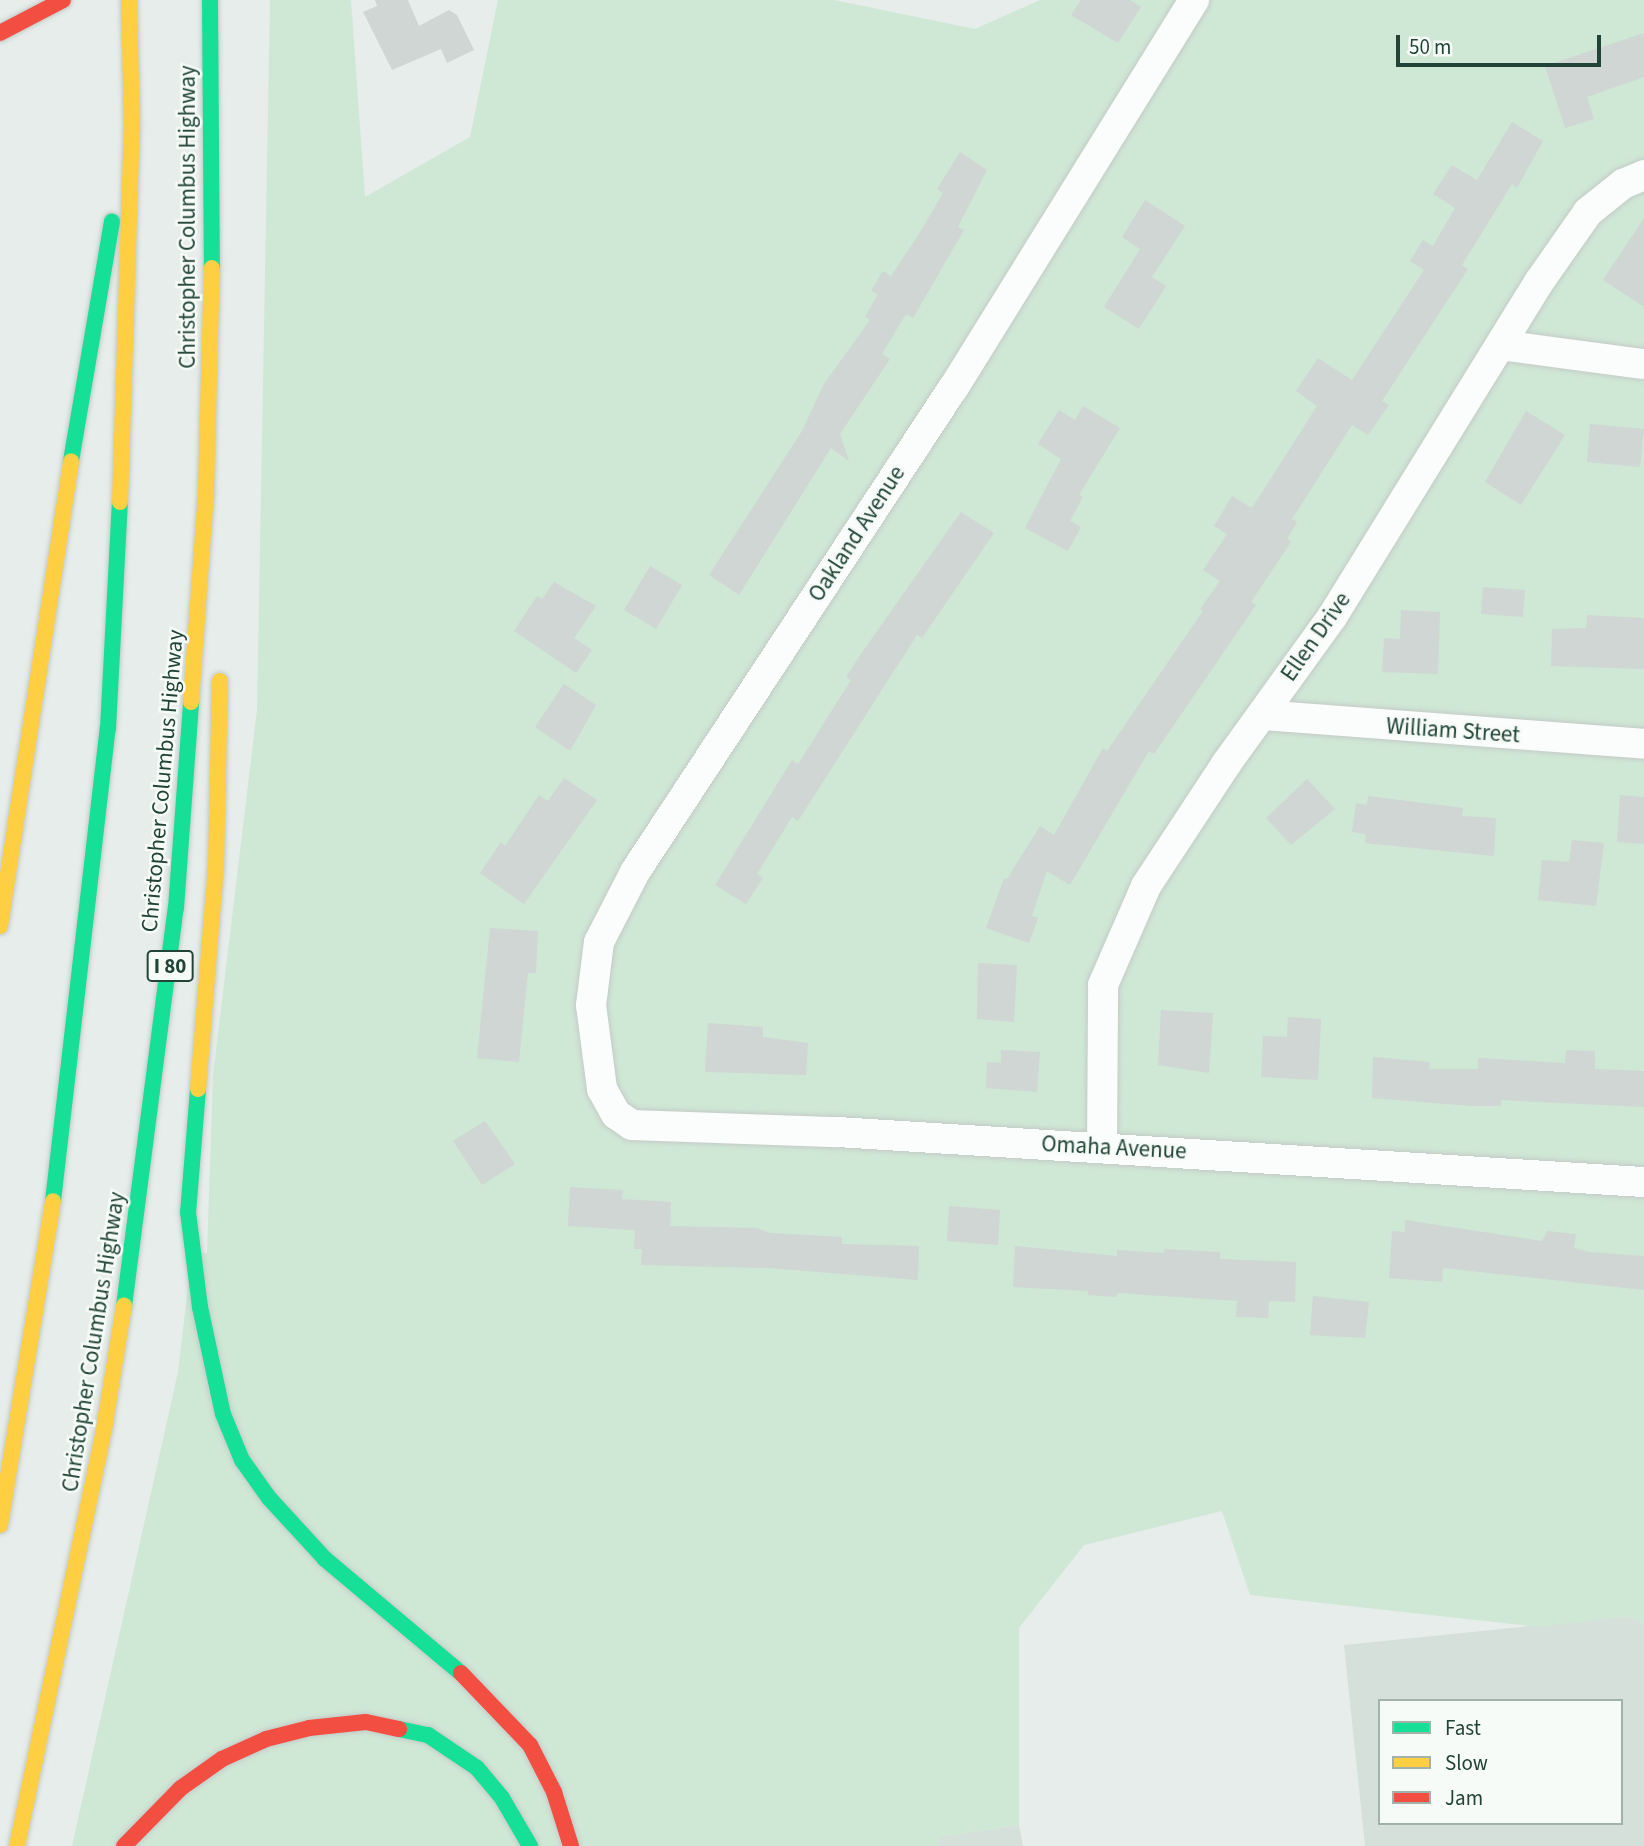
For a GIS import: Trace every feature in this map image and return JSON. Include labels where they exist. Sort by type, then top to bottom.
[{"type":"main road","points":[[0,33],[63,0]]},
{"type":"main road","points":[[0,1525],[64,1131],[105,755],[119,556],[132,130],[129,0]]},
{"type":"main road","name":"Christopher Columbus Highway","points":[[17,1846],[80,1558],[139,1213],[176,908],[206,491],[212,73],[210,0]]},
{"type":"main road","points":[[0,926],[96,295],[132,130]]},
{"type":"main road","points":[[206,491],[215,608]]},
{"type":"main road","points":[[219,661],[216,866],[188,1212],[200,1307],[223,1414],[242,1460],[278,1508],[360,1591],[443,1655],[530,1745],[554,1792],[571,1846]]},
{"type":"main road","points":[[124,1846],[181,1788],[222,1759],[266,1739],[309,1728],[366,1722],[428,1735],[477,1768],[502,1798],[530,1846]]},
{"type":"street","name":"Oakland Avenue","points":[[602,1089],[591,1005],[599,942],[635,872],[953,388],[1194,0]]},
{"type":"street","name":"Ellen Drive","points":[[1102,1147],[1103,985],[1146,886],[1332,617],[1501,345],[1588,212],[1623,184],[1644,175]]},
{"type":"street","points":[[1501,345],[1644,364]]},
{"type":"street","name":"William Street","points":[[1262,715],[1644,744]]},
{"type":"street","name":"Omaha Avenue","points":[[602,1089],[616,1114],[632,1125],[1102,1147],[1644,1182]]},
{"type":"shaded area","points":[[1628,1616],[1644,1624],[1644,1846],[1365,1846],[1344,1645]]},
{"type":"shaded area","points":[[1019,1825],[1023,1846],[940,1846],[939,1837]]},
{"type":"green space","points":[[270,0],[351,0],[365,197],[470,137],[498,0],[834,0],[975,29],[1040,0],[1644,0],[1644,1624],[1628,1616],[1539,1627],[1250,1595],[1222,1511],[1084,1545],[1019,1628],[1019,1825],[939,1837],[940,1846],[72,1846],[178,1372],[192,1252],[207,1253],[213,1075],[257,710]]},
{"type":"building","points":[[375,0],[408,0],[419,26],[449,10],[457,15],[474,50],[447,63],[441,49],[392,70],[363,12],[377,6]]},
{"type":"building","points":[[1081,0],[1130,0],[1141,7],[1118,43],[1071,15]]},
{"type":"building","points":[[1644,33],[1644,77],[1587,97],[1594,119],[1565,128],[1545,66]]},
{"type":"building","points":[[1512,122],[1543,141],[1517,188],[1512,184],[1462,265],[1468,269],[1382,401],[1389,405],[1368,435],[1352,425],[1292,519],[1297,522],[1287,539],[1291,542],[1251,602],[1256,605],[1154,754],[1149,751],[1070,885],[1047,871],[1032,916],[1038,918],[1029,943],[986,928],[1004,878],[1007,879],[1040,826],[1054,835],[1103,748],[1107,751],[1203,611],[1200,609],[1220,581],[1203,570],[1227,534],[1214,526],[1232,496],[1252,508],[1317,406],[1296,391],[1318,358],[1352,380],[1424,270],[1410,261],[1423,240],[1433,246],[1455,208],[1433,194],[1452,165],[1477,180]]},
{"type":"building","points":[[960,152],[987,170],[958,227],[964,230],[913,318],[906,314],[882,354],[890,359],[840,434],[849,461],[831,448],[739,595],[709,575],[802,431],[824,384],[870,320],[865,317],[878,294],[871,291],[883,271],[891,276],[919,234],[943,193],[937,189]]},
{"type":"building","points":[[1145,200],[1185,226],[1152,277],[1166,286],[1139,329],[1104,307],[1140,249],[1122,237]]},
{"type":"building","points":[[1644,218],[1644,307],[1603,280]]},
{"type":"building","points":[[1083,406],[1120,428],[1079,495],[1083,497],[1070,521],[1081,527],[1068,551],[1025,528],[1061,459],[1038,444],[1059,410],[1075,420]]},
{"type":"building","points":[[1526,411],[1565,435],[1521,505],[1485,482]]},
{"type":"building","points":[[1590,424],[1644,429],[1640,467],[1587,462]]},
{"type":"building","points":[[961,512],[994,533],[922,638],[917,635],[798,821],[792,817],[757,874],[763,878],[746,904],[715,885],[792,760],[798,764],[851,680],[846,677],[863,651]]},
{"type":"building","points":[[650,566],[682,585],[656,629],[624,610]]},
{"type":"building","points":[[554,582],[596,606],[574,638],[592,650],[576,673],[514,631],[537,596],[542,599]]},
{"type":"building","points":[[1483,587],[1525,590],[1523,617],[1481,614]]},
{"type":"building","points":[[1401,610],[1440,612],[1438,674],[1382,672],[1384,638],[1400,639]]},
{"type":"building","points":[[1587,615],[1644,618],[1644,669],[1551,666],[1552,629],[1586,628]]},
{"type":"building","points":[[564,684],[596,705],[570,751],[535,727]]},
{"type":"building","points":[[564,778],[597,800],[524,904],[480,873],[501,842],[505,846],[539,795],[548,801]]},
{"type":"building","points":[[1307,779],[1335,809],[1291,845],[1266,818]]},
{"type":"building","points":[[1620,795],[1644,797],[1644,844],[1617,842]]},
{"type":"building","points":[[1368,796],[1463,808],[1462,816],[1496,818],[1494,856],[1365,843],[1366,834],[1352,832],[1356,803],[1367,805]]},
{"type":"building","points":[[1572,840],[1604,843],[1596,906],[1538,900],[1542,860],[1569,862]]},
{"type":"building","points":[[490,928],[538,931],[536,973],[528,973],[519,1062],[477,1058]]},
{"type":"building","points":[[978,963],[1017,965],[1014,1022],[977,1019]]},
{"type":"building","points":[[1161,1010],[1213,1013],[1209,1073],[1158,1065]]},
{"type":"building","points":[[1288,1017],[1321,1019],[1318,1080],[1261,1077],[1263,1036],[1287,1037]]},
{"type":"building","points":[[708,1023],[763,1027],[763,1037],[808,1043],[806,1075],[705,1072]]},
{"type":"building","points":[[1001,1050],[1040,1052],[1037,1092],[986,1088],[987,1062],[1001,1063]]},
{"type":"building","points":[[1566,1050],[1595,1051],[1595,1069],[1644,1071],[1644,1107],[1501,1100],[1501,1106],[1472,1106],[1372,1098],[1373,1057],[1430,1062],[1429,1069],[1478,1069],[1478,1058],[1565,1063]]},
{"type":"building","points":[[485,1121],[515,1164],[482,1185],[453,1141]]},
{"type":"building","points":[[570,1187],[623,1190],[622,1199],[671,1202],[670,1226],[757,1228],[770,1233],[842,1237],[842,1244],[919,1246],[918,1280],[769,1268],[641,1265],[642,1249],[634,1249],[635,1230],[568,1226]]},
{"type":"building","points":[[949,1206],[1000,1210],[998,1245],[947,1241]]},
{"type":"building","points":[[1405,1220],[1542,1241],[1547,1231],[1576,1234],[1574,1248],[1589,1252],[1644,1256],[1644,1290],[1443,1268],[1442,1282],[1389,1278],[1392,1231],[1405,1232]]},
{"type":"building","points":[[1015,1246],[1117,1256],[1117,1250],[1220,1252],[1220,1259],[1296,1262],[1295,1302],[1269,1301],[1268,1318],[1236,1317],[1237,1301],[1117,1293],[1116,1297],[1088,1295],[1088,1291],[1013,1287]]},
{"type":"building","points":[[1313,1296],[1369,1302],[1365,1338],[1310,1335]]},
{"type":"traffic: fast","points":[[210,0],[212,268]]},
{"type":"traffic: fast","points":[[71,461],[112,221]]},
{"type":"traffic: fast","points":[[53,1201],[108,729],[120,502]]},
{"type":"traffic: fast","points":[[124,1306],[176,908],[191,702]]},
{"type":"traffic: fast","points":[[198,1089],[188,1212],[200,1307],[223,1414],[242,1460],[269,1498],[325,1559],[461,1673]]},
{"type":"traffic: fast","points":[[399,1729],[428,1735],[477,1768],[502,1798],[530,1846]]},
{"type":"traffic: slow","points":[[120,502],[132,130],[129,0]]},
{"type":"traffic: slow","points":[[191,702],[206,491],[212,268]]},
{"type":"traffic: slow","points":[[0,926],[71,461]]},
{"type":"traffic: slow","points":[[198,1089],[216,866],[220,681]]},
{"type":"traffic: slow","points":[[0,1525],[53,1201]]},
{"type":"traffic: slow","points":[[17,1846],[105,1423],[124,1306]]},
{"type":"traffic: jam","points":[[0,33],[63,0]]},
{"type":"traffic: jam","points":[[461,1673],[530,1745],[554,1792],[571,1846]]},
{"type":"traffic: jam","points":[[124,1846],[181,1788],[222,1759],[266,1739],[309,1728],[366,1722],[399,1729]]}]
